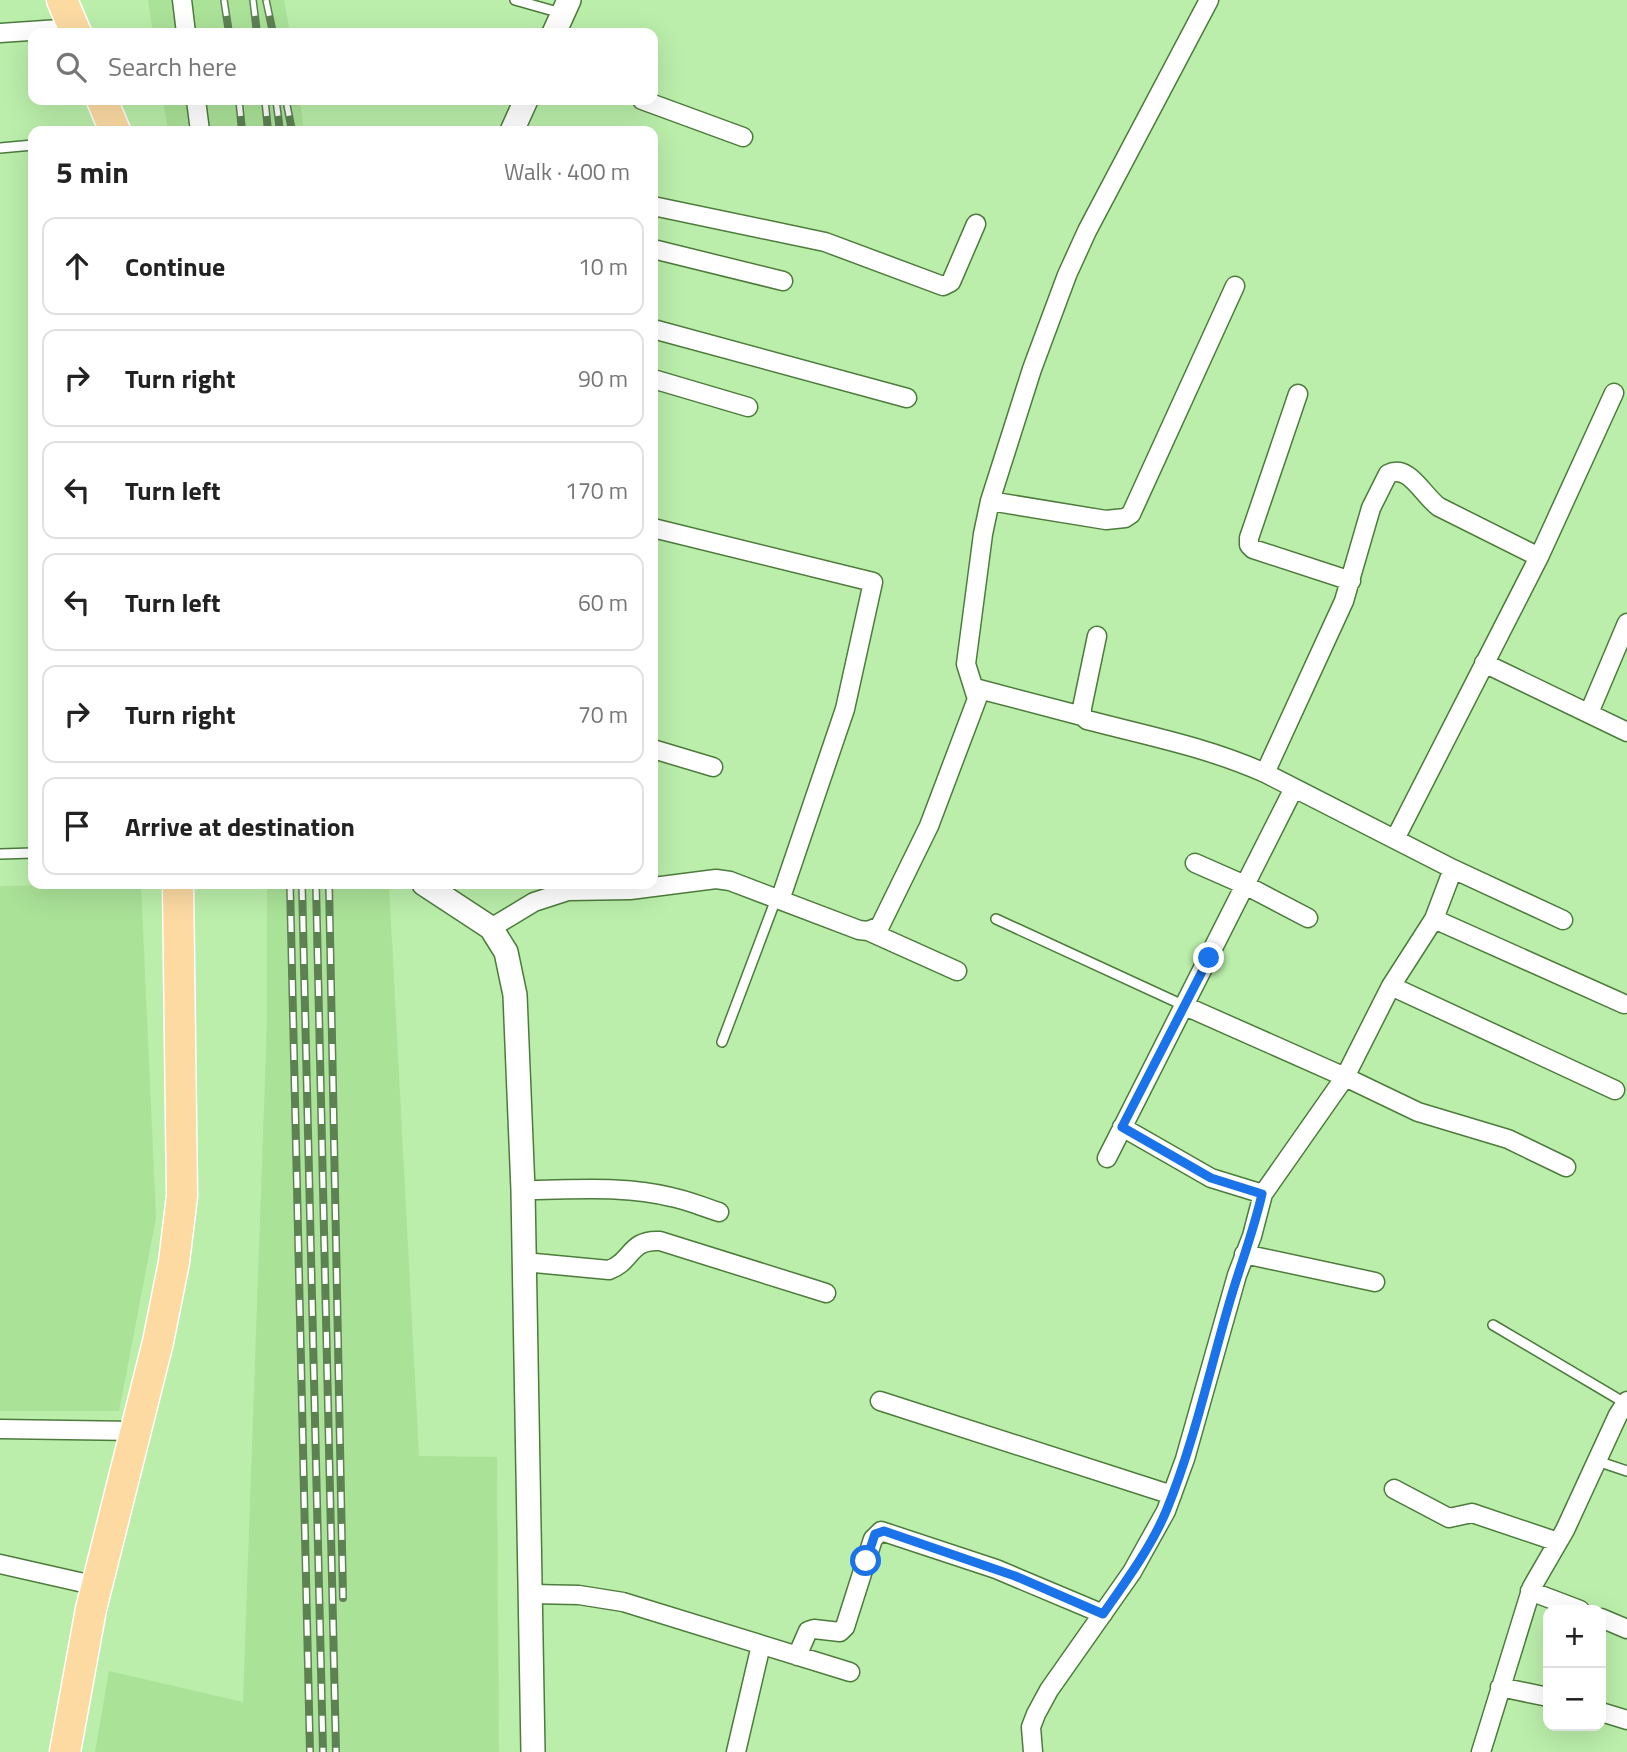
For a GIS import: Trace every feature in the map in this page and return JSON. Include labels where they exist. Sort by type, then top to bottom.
[{"type":"main road","points":[[62,0],[74,28]]},
{"type":"main road","points":[[103,105],[109,126]]},
{"type":"main road","points":[[65,1752],[97,1586],[158,1342],[174,1262],[182,1196],[178,889]]},
{"type":"street","points":[[181,0],[185,28]]},
{"type":"street","points":[[868,931],[880,926],[886,916],[929,826],[976,705],[978,695],[966,669],[966,660],[990,501],[1032,369],[1067,275],[1087,231],[1209,0]]},
{"type":"street","points":[[0,33],[28,32]]},
{"type":"street","points":[[196,105],[199,126]]},
{"type":"street","points":[[514,126],[524,105]]},
{"type":"street","points":[[656,105],[743,137]]},
{"type":"street","points":[[658,207],[825,242],[943,286],[951,282],[976,224]]},
{"type":"street","points":[[658,250],[783,281]]},
{"type":"street","points":[[990,501],[1105,520],[1125,518],[1131,514],[1235,286]]},
{"type":"street","points":[[658,330],[907,398]]},
{"type":"street","points":[[658,380],[748,407]]},
{"type":"street","points":[[1395,839],[1539,557],[1614,393]]},
{"type":"street","points":[[1298,394],[1249,538],[1249,545],[1253,550],[1351,581]]},
{"type":"street","points":[[1265,773],[1351,581],[1371,508],[1384,479],[1392,471],[1407,474],[1429,500],[1438,506],[1539,557]]},
{"type":"street","points":[[658,529],[873,582],[845,709],[778,899]]},
{"type":"street","points":[[1589,713],[1627,623]]},
{"type":"street","points":[[1082,716],[1097,636]]},
{"type":"street","points":[[1484,663],[1627,732]]},
{"type":"street","points":[[975,688],[1082,716],[1087,720],[1205,749],[1265,773],[1453,869],[1563,920]]},
{"type":"street","points":[[658,750],[713,766]]},
{"type":"street","points":[[1107,1157],[1294,788]]},
{"type":"street","points":[[1195,863],[1245,885],[1308,918]]},
{"type":"street","points":[[1033,1752],[1031,1727],[1049,1690],[1132,1572],[1166,1511],[1185,1459],[1244,1254],[1252,1236],[1262,1194],[1345,1077],[1391,986],[1434,919],[1453,869]]},
{"type":"street","points":[[658,887],[723,879],[868,931],[957,971]]},
{"type":"street","points":[[432,889],[491,928],[506,952],[515,995],[523,1190],[533,1752]]},
{"type":"street","points":[[491,928],[534,902],[568,891],[638,889]]},
{"type":"street","points":[[1434,919],[1624,1004]]},
{"type":"street","points":[[1391,986],[1615,1090]]},
{"type":"street","points":[[1185,1006],[1418,1112],[1508,1139],[1566,1167]]},
{"type":"street","points":[[1122,1127],[1211,1178],[1262,1194]]},
{"type":"street","points":[[523,1190],[618,1190],[650,1193],[719,1212]]},
{"type":"street","points":[[524,1262],[609,1270],[618,1265],[638,1244],[660,1241],[826,1293]]},
{"type":"street","points":[[1244,1254],[1375,1282]]},
{"type":"street","points":[[880,1401],[1172,1495]]},
{"type":"street","points":[[1480,1752],[1531,1591],[1558,1542],[1626,1402]]},
{"type":"street","points":[[0,1429],[135,1431]]},
{"type":"street","points":[[1394,1489],[1449,1518],[1472,1513],[1558,1542]]},
{"type":"street","points":[[797,1656],[811,1630],[836,1632],[845,1627],[873,1539],[881,1531],[996,1569],[1103,1614]]},
{"type":"street","points":[[0,1564],[97,1586]]},
{"type":"street","points":[[1531,1591],[1567,1605]]},
{"type":"street","points":[[531,1594],[579,1595],[624,1602],[850,1672]]},
{"type":"street","points":[[1606,1620],[1627,1629]]},
{"type":"street","points":[[736,1752],[761,1644]]},
{"type":"street","points":[[1500,1687],[1543,1696]]},
{"type":"street","points":[[1606,1714],[1627,1720]]},
{"type":"lane","points":[[515,0],[562,16]]},
{"type":"lane","points":[[0,148],[28,145]]},
{"type":"lane","points":[[0,854],[28,853]]},
{"type":"lane","points":[[722,1042],[778,899]]},
{"type":"lane","points":[[996,919],[1185,1006]]},
{"type":"lane","points":[[1493,1325],[1626,1402]]},
{"type":"lane","points":[[1597,1461],[1627,1471]]},
{"type":"shaded area","points":[[148,0],[284,0],[289,28],[152,28]]},
{"type":"shaded area","points":[[164,105],[301,105],[303,126],[167,126]]},
{"type":"shaded area","points":[[0,886],[28,886],[28,889],[141,889],[156,1218],[119,1411],[0,1411]]},
{"type":"shaded area","points":[[267,889],[389,889],[419,1456],[497,1457],[499,1752],[95,1752],[109,1671],[243,1702],[267,1021]]},
{"type":"railway","points":[[224,0],[228,28]]},
{"type":"railway","points":[[253,0],[256,28]]},
{"type":"railway","points":[[266,0],[272,28]]},
{"type":"railway","points":[[239,105],[242,126]]},
{"type":"railway","points":[[265,105],[268,126]]},
{"type":"railway","points":[[277,105],[279,126]]},
{"type":"railway","points":[[287,105],[291,126]]},
{"type":"railway","points":[[290,889],[310,1752]]},
{"type":"railway","points":[[302,889],[323,1752]]},
{"type":"railway","points":[[316,889],[336,1752]]},
{"type":"railway","points":[[329,889],[343,1598]]},
{"type":"route","points":[[866,1561],[875,1534],[884,1531],[1015,1576],[1103,1614],[1132,1572],[1166,1511],[1185,1459],[1237,1275],[1252,1236],[1262,1194],[1211,1178],[1122,1127],[1209,958]]}]
